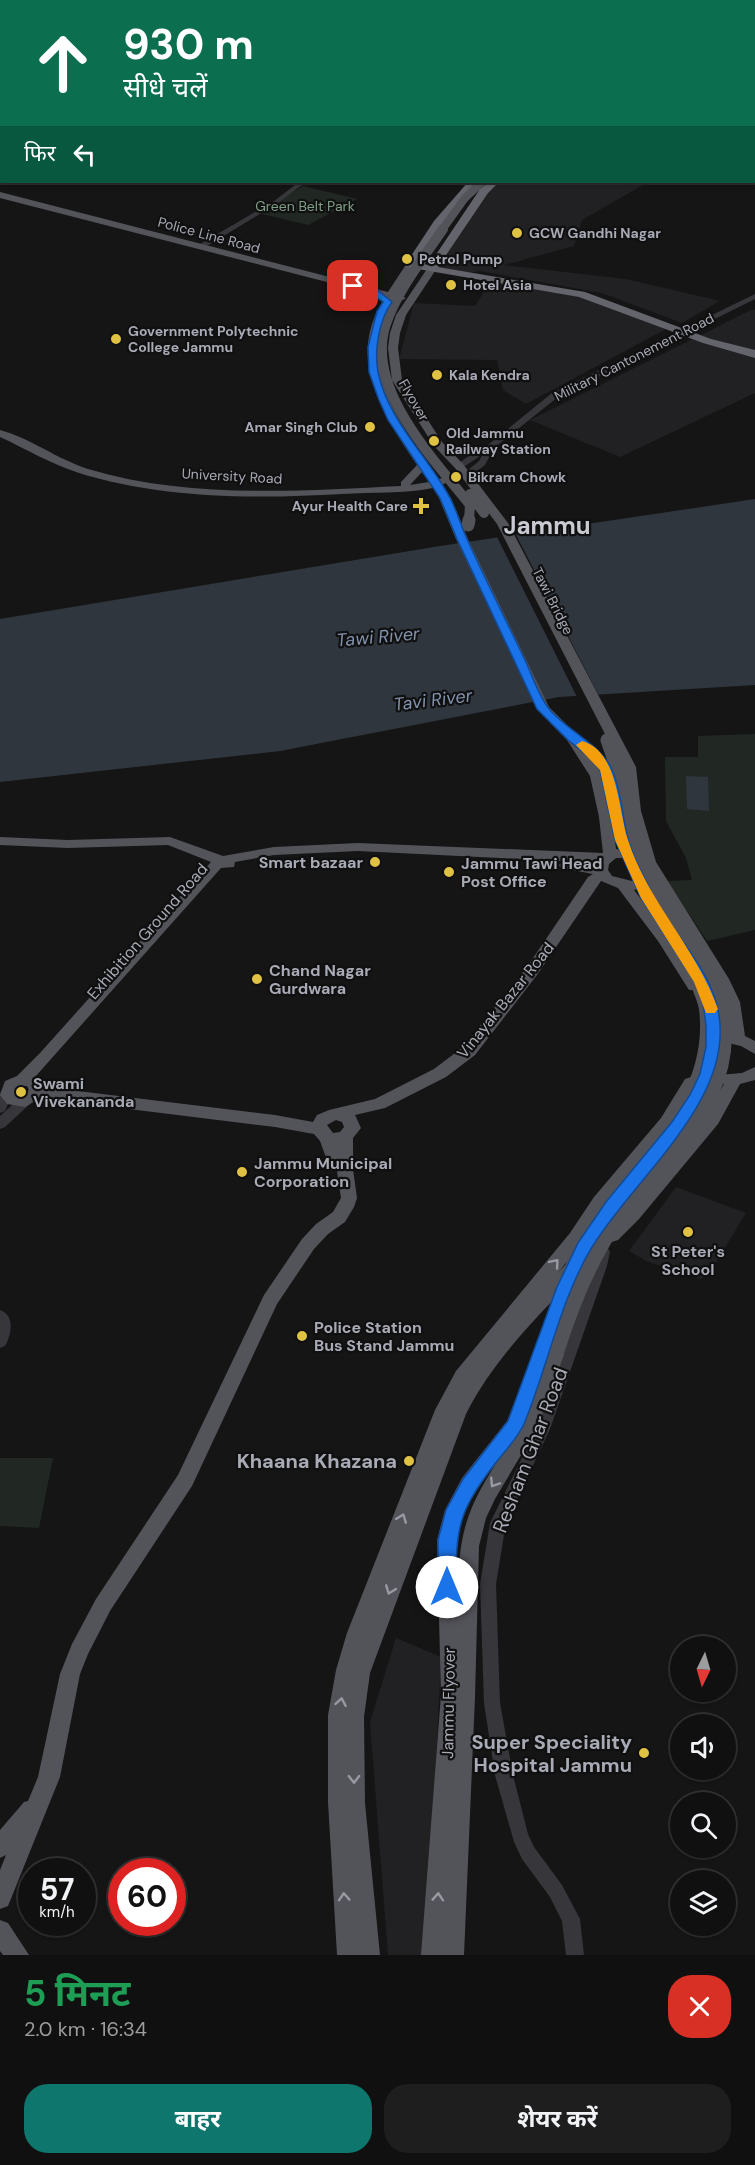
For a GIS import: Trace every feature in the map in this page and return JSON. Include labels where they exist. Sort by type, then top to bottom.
[{"type":"highway","points":[[472,183],[438,223],[410,264],[581,294],[683,330],[755,352]]},
{"type":"highway","points":[[433,267],[487,184]]},
{"type":"highway","points":[[442,253],[443,263],[448,268]]},
{"type":"highway","points":[[433,267],[576,291],[683,330]]},
{"type":"main road","name":"Flyover","points":[[487,184],[451,225],[422,268],[395,314],[387,333],[385,347],[390,380],[401,405],[502,531]]},
{"type":"main road","name":"Flyover","points":[[461,537],[468,525],[470,505],[393,399],[382,366],[381,347],[390,314],[418,267],[467,197],[487,184]]},
{"type":"main road","name":"Police Line Road","points":[[0,195],[373,291]]},
{"type":"main road","points":[[410,264],[381,311],[372,347],[374,372],[393,420],[445,498],[461,537],[543,709],[572,738],[599,782],[606,817],[610,857]]},
{"type":"main road","points":[[433,267],[411,300],[395,333],[394,366],[406,397],[438,444],[459,465],[486,509]]},
{"type":"main road","points":[[373,291],[392,296]]},
{"type":"main road","points":[[373,291],[411,300]]},
{"type":"main road","name":"University Road","points":[[0,427],[104,475]]},
{"type":"main road","name":"University Road","points":[[0,433],[95,474],[142,484],[213,492],[285,494],[359,490]]},
{"type":"main road","points":[[415,450],[422,452],[433,463],[446,461],[448,455]]},
{"type":"main road","points":[[405,484],[424,464]]},
{"type":"main road","points":[[359,490],[413,490],[459,465]]},
{"type":"main road","points":[[359,490],[466,475]]},
{"type":"main road","points":[[382,490],[445,498]]},
{"type":"main road","name":"Tawi Bridge","points":[[502,531],[596,710]]},
{"type":"main road","points":[[596,710],[627,762],[634,811],[651,866],[721,979],[732,1002],[737,1038]]},
{"type":"main road","name":"Jammu Flyover","points":[[453,1946],[465,1697],[469,1546],[476,1518],[488,1492],[528,1428],[577,1289],[595,1252],[623,1210],[688,1129],[708,1100],[721,1072],[725,1047],[725,1025],[712,980],[657,897],[632,840],[618,768],[596,710]]},
{"type":"main road","name":"Jammu Flyover","points":[[433,1955],[451,1695],[447,1540],[455,1510],[469,1484],[515,1425],[565,1287],[584,1247],[611,1206],[677,1125],[696,1097],[707,1074],[713,1047],[710,1003],[701,982],[648,898],[622,840],[606,770],[597,757],[572,738]]},
{"type":"main road","points":[[0,844],[64,850],[124,846],[136,842],[170,841],[228,863],[279,851],[365,845],[570,858],[630,854],[651,866]]},
{"type":"main road","name":"Exhibition Ground Road","points":[[30,1089],[228,863],[362,852],[560,864],[602,872]]},
{"type":"main road","name":"Vinayak Bazar Road","points":[[379,1104],[440,1073],[469,1051],[532,971],[593,880],[602,872],[604,861],[610,857]]},
{"type":"main road","points":[[583,896],[619,884],[633,886],[648,880],[651,866]]},
{"type":"main road","points":[[349,1955],[339,1802],[339,1715],[346,1670],[357,1633],[444,1410],[462,1376],[576,1238],[600,1201],[667,1122],[694,1077],[699,1061],[698,1053],[706,1041],[704,1022],[693,983],[663,938],[619,884],[602,872]]},
{"type":"main road","points":[[706,1041],[720,1037],[737,1038],[755,1049]]},
{"type":"main road","points":[[699,1061],[711,1075],[734,1080],[755,1073]]},
{"type":"main road","points":[[368,1955],[354,1803],[353,1717],[360,1673],[457,1414],[474,1380],[565,1274],[600,1248],[633,1214],[712,1120],[734,1080]]},
{"type":"main road","points":[[4,1093],[11,1084],[30,1089],[275,1121],[323,1133],[336,1139],[349,1132],[379,1104]]},
{"type":"main road","points":[[275,1121],[333,1115],[379,1104]]},
{"type":"main road","points":[[0,1898],[42,1798],[53,1763],[70,1674],[78,1651],[103,1605],[185,1480],[238,1362],[270,1300],[308,1244],[322,1229],[339,1217],[346,1207],[349,1198],[345,1169],[348,1119],[333,1115],[320,1122],[334,1159],[345,1169]]},
{"type":"main road","points":[[0,1847],[42,1798]]},
{"type":"main road","points":[[0,1931],[0,1938]]},
{"type":"main road","points":[[0,1931],[17,1955]]},
{"type":"street","points":[[199,247],[276,202],[302,183]]},
{"type":"street","name":"Military Cantonement Road","points":[[459,465],[491,447],[555,395],[755,296]]},
{"type":"street","points":[[466,475],[482,463],[491,447]]},
{"type":"street","points":[[0,1124],[30,1089]]},
{"type":"street","points":[[576,1238],[600,1248]]},
{"type":"street","name":"Resham Ghar Road","points":[[575,1955],[571,1919],[556,1890],[528,1853],[520,1836],[504,1776],[492,1703],[488,1584],[498,1523],[543,1429],[600,1266],[603,1254],[600,1248]]},
{"type":"street","points":[[0,1316],[4,1324],[0,1342]]},
{"type":"shaded area","name":"GCW Gandhi Nagar","points":[[494,183],[646,183],[582,220],[574,246],[504,265],[626,279],[720,301],[682,323],[602,293],[479,271],[470,273],[433,266],[490,185]]},
{"type":"shaded area","points":[[492,279],[583,297],[666,329],[526,404],[503,390],[497,360],[399,359],[414,303],[475,306]]},
{"type":"shaded area","points":[[755,310],[755,393],[620,457],[530,420]]},
{"type":"shaded area","name":"St Peter's School","points":[[676,1187],[746,1213],[710,1272],[701,1279],[646,1261],[629,1251]]},
{"type":"shaded area","points":[[396,1638],[441,1657],[427,1955],[388,1955],[370,1722]]},
{"type":"green space","name":"Green Belt Park","points":[[303,186],[357,199],[308,225],[258,213]]},
{"type":"green space","points":[[755,734],[755,930],[707,941],[667,881],[692,880],[686,858],[666,821],[665,757],[698,757],[698,736]]},
{"type":"green space","points":[[0,1458],[53,1458],[39,1528],[0,1526]]},
{"type":"water","points":[[755,499],[755,685],[559,697],[280,751],[0,782],[0,619],[440,546]]},
{"type":"water","points":[[686,776],[708,777],[709,811],[687,809]]},
{"type":"pier","points":[[515,533],[600,698],[578,699],[496,535]]},
{"type":"slow traffic","points":[[582,745],[597,757],[606,770],[622,840],[648,898],[701,982],[711,1009]]},
{"type":"place","name":"GCW Gandhi Nagar","points":[[517,233]]},
{"type":"place","name":"Petrol Pump","points":[[407,259]]},
{"type":"place","name":"Hotel Asia","points":[[451,285]]},
{"type":"place","name":"Government Polytechnic College Jammu","points":[[116,339]]},
{"type":"place","name":"Kala Kendra","points":[[437,375]]},
{"type":"place","name":"Amar Singh Club","points":[[370,427]]},
{"type":"place","name":"Old Jammu Railway Station","points":[[434,441]]},
{"type":"place","name":"Bikram Chowk","points":[[456,477]]},
{"type":"place","name":"Ayur Health Care","points":[[421,506]]},
{"type":"place","name":"Smart bazaar","points":[[375,862]]},
{"type":"place","name":"Jammu Tawi Head Post Office","points":[[449,872]]},
{"type":"place","name":"Chand Nagar Gurdwara","points":[[257,979]]},
{"type":"place","name":"Swami Vivekananda","points":[[21,1092]]},
{"type":"place","name":"Jammu Municipal Corporation","points":[[242,1172]]},
{"type":"place","name":"St Peter's School","points":[[688,1232]]},
{"type":"place","name":"Police Station Bus Stand Jammu","points":[[302,1336]]},
{"type":"place","name":"Khaana Khazana","points":[[409,1461]]},
{"type":"place","name":"Super Speciality Hospital Jammu","points":[[644,1753]]},
{"type":"district","name":"Jammu","points":[[547,526]]},
{"type":"route","points":[[353,286],[373,291],[388,302],[381,311],[372,347],[373,368],[383,400],[393,420],[445,498],[462,539],[543,709],[572,738],[597,757],[606,770],[622,840],[648,898],[701,982],[710,1003],[713,1025],[713,1047],[707,1074],[696,1097],[677,1125],[611,1206],[584,1247],[565,1287],[544,1351],[515,1425],[469,1484],[455,1510],[447,1540],[447,1587]]},
{"type":"water label","name":"Tawi River","points":[[378,637]]},
{"type":"water label","name":"Tavi River","points":[[433,700]]}]
